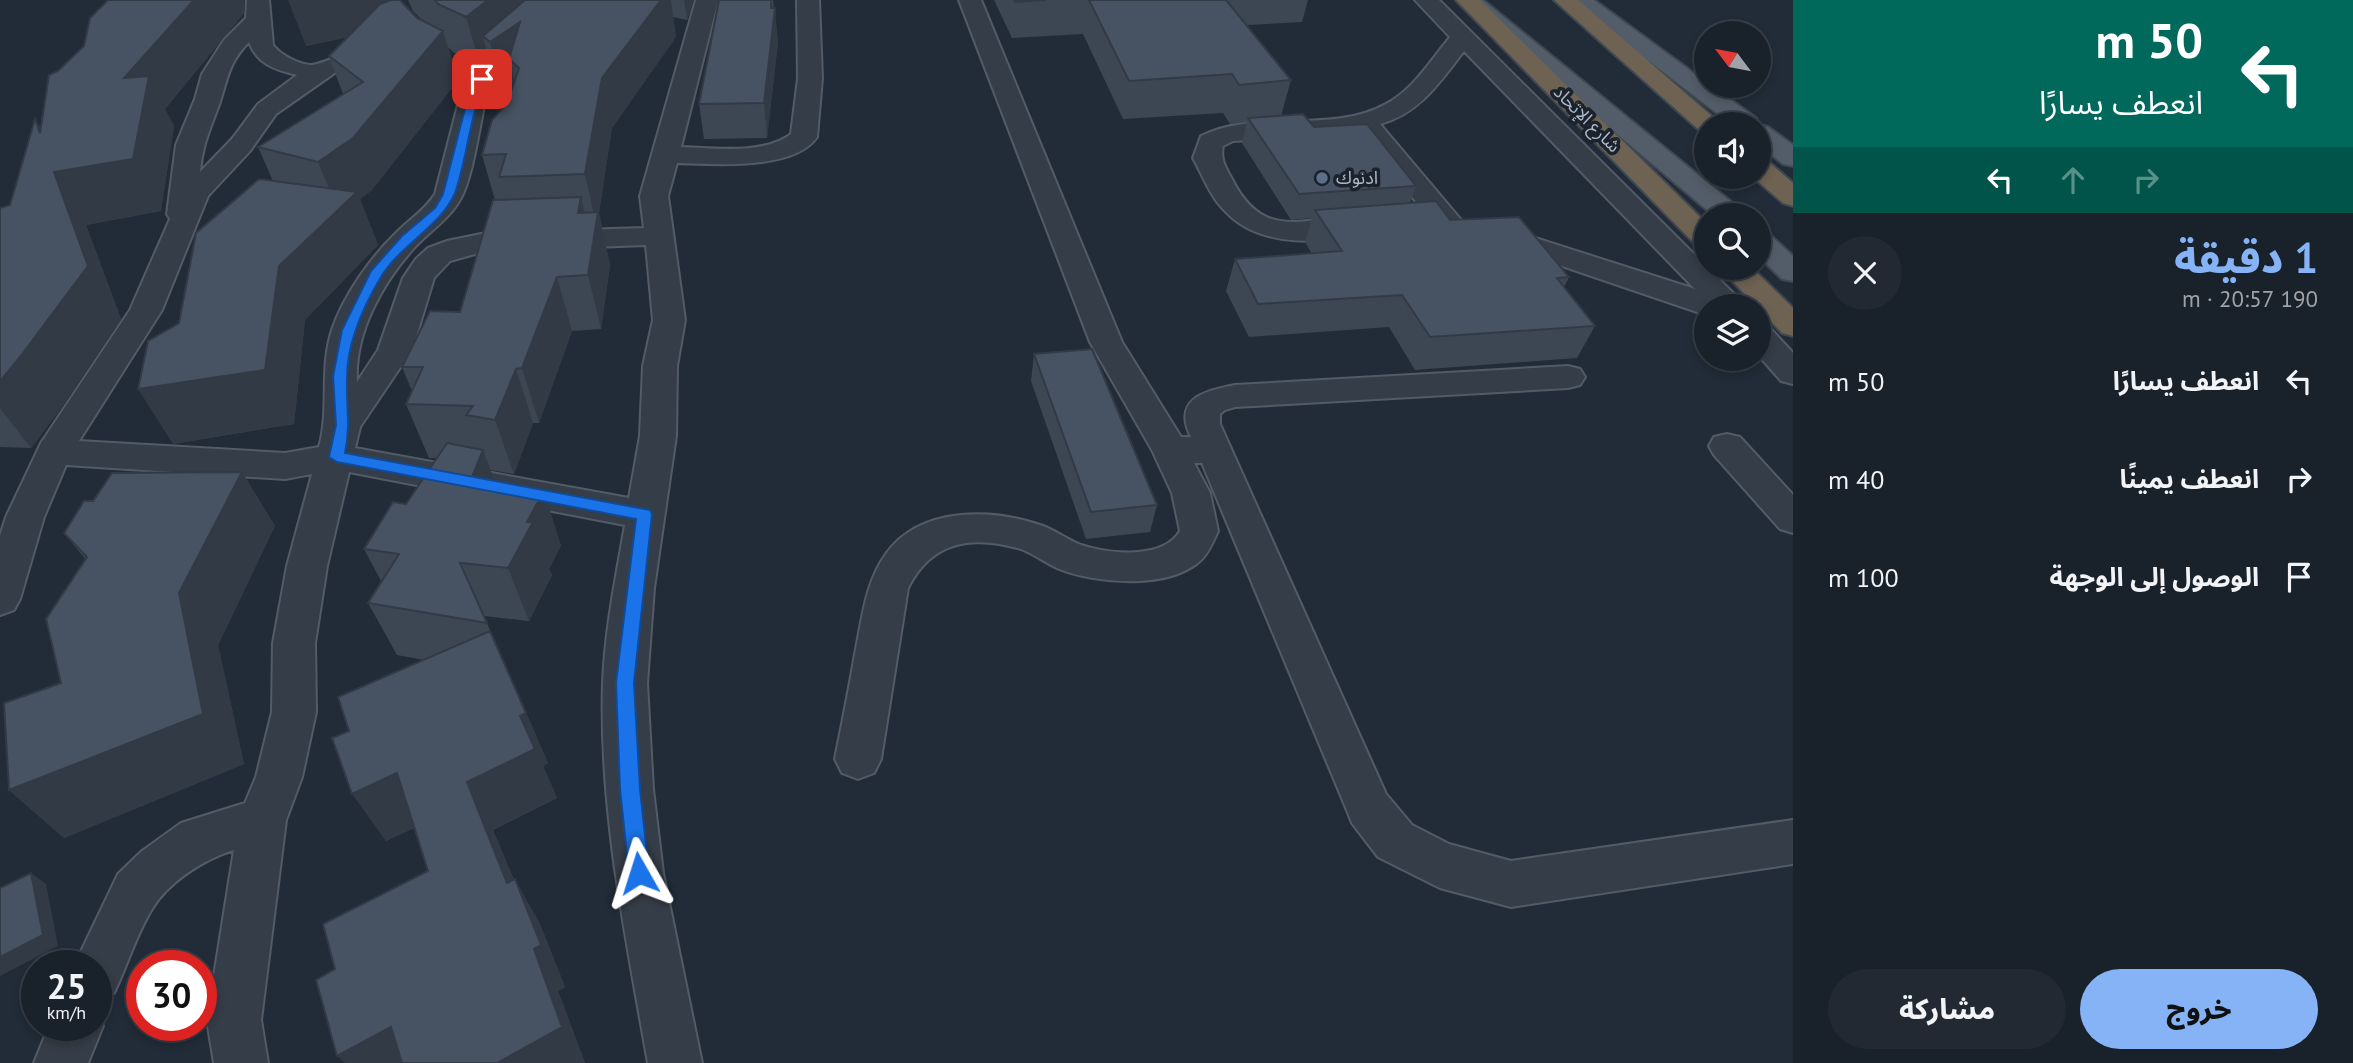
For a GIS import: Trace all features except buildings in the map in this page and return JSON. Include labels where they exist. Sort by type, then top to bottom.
[{"type":"highway","name":"شارع الإتحاد","points":[[1468,0],[1694,227]]},
{"type":"highway","points":[[1565,0],[1694,112]]},
{"type":"highway","points":[[1771,178],[1793,197]]},
{"type":"highway","points":[[1747,280],[1793,326]]},
{"type":"main road","points":[[1468,0],[1715,203]]},
{"type":"main road","points":[[1580,0],[1731,112]]},
{"type":"main road","points":[[1771,142],[1793,159]]},
{"type":"main road","points":[[1771,252],[1793,272]]},
{"type":"street","points":[[858,759],[888,588],[900,564],[919,544],[944,532],[978,527],[1031,537],[1073,558],[1115,566],[1144,566],[1175,558],[1190,547],[1199,531],[1191,493],[1170,450],[1106,342],[970,0]]},
{"type":"street","points":[[1426,0],[1718,294]]},
{"type":"street","points":[[241,1063],[234,1020],[262,820],[279,776],[294,712],[296,630],[307,566],[340,441],[340,376],[348,330],[376,274],[407,239],[439,210],[449,194],[473,97],[474,76],[534,35],[565,6]]},
{"type":"street","points":[[258,10],[259,46],[264,54],[291,66],[322,70],[406,50]]},
{"type":"street","points":[[180,224],[189,145],[208,99],[214,74],[258,10]]},
{"type":"street","points":[[663,155],[783,150],[798,144],[804,137],[810,78],[809,12],[783,23]]},
{"type":"street","points":[[675,1063],[639,873],[630,789],[625,683],[645,514],[658,436],[660,366],[668,320],[654,196],[701,20]]},
{"type":"street","points":[[1462,38],[1421,86],[1396,109],[1364,122],[1228,133],[1210,142],[1207,158],[1234,204],[1258,224],[1279,232],[1446,220],[1545,249],[1694,300]]},
{"type":"street","points":[[0,599],[25,517],[54,452],[146,310],[195,193],[241,145],[267,109],[322,70]]},
{"type":"street","points":[[1364,122],[1446,220]]},
{"type":"street","points":[[54,452],[285,466],[340,441],[396,348],[405,327],[414,286],[426,265],[443,252],[461,245],[486,242],[660,236]]},
{"type":"street","points":[[1771,349],[1793,373]]},
{"type":"street","points":[[1568,377],[1235,396],[1213,401],[1202,411],[1202,424],[1369,808],[1395,841],[1440,865],[1511,884],[1793,842]]},
{"type":"street","points":[[340,441],[645,514]]},
{"type":"street","points":[[1727,446],[1793,519]]},
{"type":"street","points":[[1170,450],[1215,450]]},
{"type":"street","points":[[108,950],[135,891],[151,875],[198,839],[262,820]]},
{"type":"street","points":[[61,1063],[70,1041]]},
{"type":"place","name":"ادنوك","points":[[1322,178]]},
{"type":"route","points":[[482,79],[473,97],[449,194],[439,210],[407,239],[376,274],[348,330],[340,376],[343,425],[337,457],[645,514],[634,589],[625,683],[630,789],[639,873]]}]
